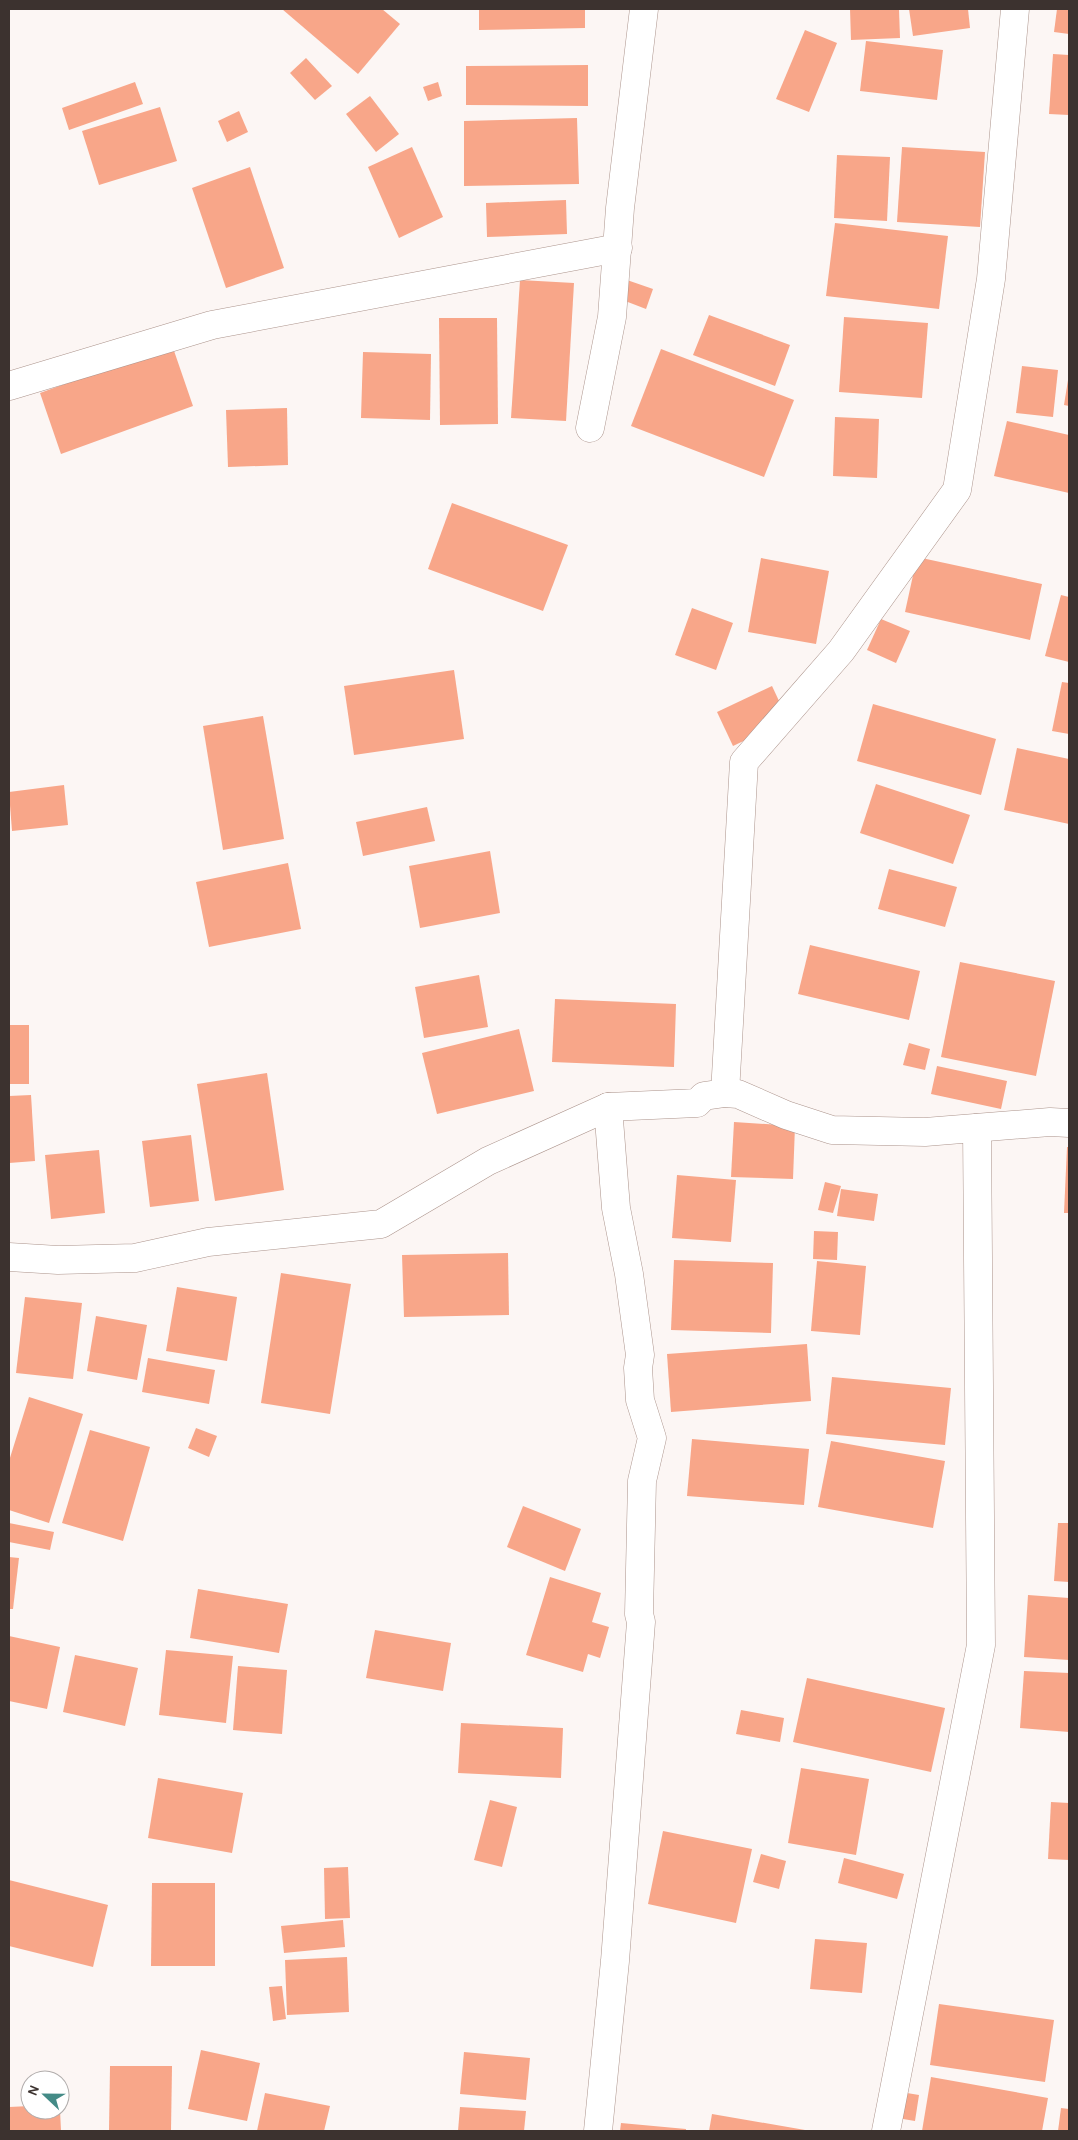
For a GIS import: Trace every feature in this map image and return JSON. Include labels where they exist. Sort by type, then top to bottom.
[{"type":"street","points":[[590,428],[612,317],[644,9]]},
{"type":"street","points":[[725,1093],[744,762],[841,651],[958,490],[991,279],[1014,9]]},
{"type":"street","points":[[9,386],[212,325],[618,248]]},
{"type":"street","points":[[9,1257],[58,1260],[135,1258],[208,1242],[381,1224],[488,1161],[608,1107],[696,1103],[704,1096],[725,1093],[738,1094],[786,1115],[832,1130],[925,1132],[1050,1122],[1069,1123]]},
{"type":"street","points":[[598,2131],[616,1961],[640,1622],[642,1480],[652,1438],[640,1400],[638,1368],[640,1355],[629,1274],[616,1208],[608,1107]]},
{"type":"street","points":[[886,2131],[981,1645],[977,1128]]},
{"type":"building","points":[[282,9],[382,9],[400,24],[358,74]]},
{"type":"building","points":[[479,9],[585,9],[585,28],[479,30]]},
{"type":"building","points":[[850,9],[899,9],[900,38],[851,40]]},
{"type":"building","points":[[909,9],[968,9],[970,28],[913,36]]},
{"type":"building","points":[[1057,9],[1069,9],[1069,34],[1054,32]]},
{"type":"building","points":[[805,30],[837,43],[809,112],[776,99]]},
{"type":"building","points":[[866,41],[943,50],[937,100],[860,91]]},
{"type":"building","points":[[1053,54],[1069,55],[1069,115],[1049,114]]},
{"type":"building","points":[[306,58],[332,86],[315,100],[290,73]]},
{"type":"building","points":[[588,65],[588,106],[466,105],[466,66]]},
{"type":"building","points":[[135,82],[143,104],[69,130],[62,108]]},
{"type":"building","points":[[438,82],[442,96],[428,101],[423,87]]},
{"type":"building","points":[[370,96],[399,134],[376,152],[346,114]]},
{"type":"building","points":[[160,107],[177,161],[99,185],[82,131]]},
{"type":"building","points":[[239,111],[248,132],[227,142],[218,121]]},
{"type":"building","points":[[577,118],[579,184],[464,186],[464,121]]},
{"type":"building","points":[[412,147],[443,217],[399,238],[368,167]]},
{"type":"building","points":[[902,147],[985,152],[980,227],[897,222]]},
{"type":"building","points":[[837,155],[890,157],[887,221],[834,218]]},
{"type":"building","points":[[250,167],[284,268],[226,288],[192,188]]},
{"type":"building","points":[[566,200],[567,234],[487,237],[486,203]]},
{"type":"building","points":[[835,223],[948,236],[939,309],[826,296]]},
{"type":"building","points":[[520,280],[574,283],[566,421],[511,418]]},
{"type":"building","points":[[627,280],[653,289],[646,309],[620,299]]},
{"type":"building","points":[[709,315],[790,345],[775,386],[693,355]]},
{"type":"building","points":[[844,317],[928,323],[922,398],[839,392]]},
{"type":"building","points":[[439,318],[497,318],[498,424],[440,425]]},
{"type":"building","points":[[172,345],[193,406],[61,454],[40,393]]},
{"type":"building","points":[[661,349],[794,400],[764,477],[631,426]]},
{"type":"building","points":[[363,352],[431,354],[430,420],[361,418]]},
{"type":"building","points":[[1022,366],[1058,370],[1053,417],[1016,413]]},
{"type":"building","points":[[1069,380],[1069,406],[1064,405]]},
{"type":"building","points":[[287,408],[288,465],[228,467],[226,410]]},
{"type":"building","points":[[835,417],[879,419],[877,478],[833,476]]},
{"type":"building","points":[[1007,421],[1069,435],[1069,493],[994,476]]},
{"type":"building","points":[[452,503],[568,545],[543,611],[428,569]]},
{"type":"building","points":[[917,557],[1042,584],[1030,640],[905,612]]},
{"type":"building","points":[[761,558],[829,571],[816,644],[748,632]]},
{"type":"building","points":[[1061,595],[1069,597],[1069,662],[1045,656]]},
{"type":"building","points":[[692,608],[733,623],[716,670],[675,655]]},
{"type":"building","points":[[881,619],[910,631],[896,663],[867,650]]},
{"type":"building","points":[[454,670],[464,739],[354,755],[344,686]]},
{"type":"building","points":[[1062,682],[1069,683],[1069,734],[1052,731]]},
{"type":"building","points":[[772,686],[788,720],[733,746],[717,712]]},
{"type":"building","points":[[873,704],[996,739],[981,795],[857,761]]},
{"type":"building","points":[[263,716],[284,839],[223,850],[203,726]]},
{"type":"building","points":[[1017,748],[1069,759],[1069,824],[1004,810]]},
{"type":"building","points":[[876,784],[970,815],[953,864],[860,833]]},
{"type":"building","points":[[64,785],[68,825],[12,831],[9,792]]},
{"type":"building","points":[[427,807],[435,841],[363,856],[356,822]]},
{"type":"building","points":[[490,851],[500,913],[420,928],[409,866]]},
{"type":"building","points":[[288,863],[301,929],[209,947],[196,882]]},
{"type":"building","points":[[889,869],[957,887],[945,927],[878,909]]},
{"type":"building","points":[[810,945],[920,971],[909,1020],[798,994]]},
{"type":"building","points":[[960,962],[1055,981],[1036,1076],[941,1057]]},
{"type":"building","points":[[479,975],[488,1027],[424,1038],[415,987]]},
{"type":"building","points":[[555,999],[676,1004],[674,1067],[552,1062]]},
{"type":"building","points":[[9,1025],[29,1025],[29,1084],[9,1084]]},
{"type":"building","points":[[519,1029],[534,1091],[437,1114],[422,1053]]},
{"type":"building","points":[[909,1043],[930,1049],[925,1070],[903,1065]]},
{"type":"building","points":[[937,1066],[1007,1081],[1001,1109],[931,1094]]},
{"type":"building","points":[[267,1073],[284,1190],[215,1201],[197,1084]]},
{"type":"building","points":[[31,1095],[35,1161],[9,1163],[9,1096]]},
{"type":"building","points":[[734,1122],[795,1126],[793,1179],[731,1177]]},
{"type":"building","points":[[191,1135],[199,1201],[150,1207],[142,1141]]},
{"type":"building","points":[[1067,1147],[1069,1147],[1069,1213],[1064,1213]]},
{"type":"building","points":[[99,1150],[105,1213],[51,1219],[45,1155]]},
{"type":"building","points":[[677,1175],[736,1180],[731,1242],[672,1238]]},
{"type":"building","points":[[825,1182],[841,1186],[833,1213],[818,1210]]},
{"type":"building","points":[[841,1189],[878,1194],[874,1221],[837,1216]]},
{"type":"building","points":[[814,1231],[838,1232],[837,1260],[813,1259]]},
{"type":"building","points":[[508,1253],[509,1315],[404,1317],[402,1255]]},
{"type":"building","points":[[674,1260],[773,1263],[771,1333],[671,1330]]},
{"type":"building","points":[[817,1261],[866,1266],[860,1335],[811,1331]]},
{"type":"building","points":[[281,1273],[351,1284],[330,1414],[261,1403]]},
{"type":"building","points":[[177,1287],[237,1297],[227,1361],[166,1351]]},
{"type":"building","points":[[25,1297],[82,1303],[73,1379],[16,1373]]},
{"type":"building","points":[[96,1316],[147,1325],[137,1380],[87,1371]]},
{"type":"building","points":[[807,1344],[811,1401],[671,1412],[667,1354]]},
{"type":"building","points":[[148,1358],[215,1370],[209,1404],[142,1392]]},
{"type":"building","points":[[832,1377],[951,1388],[945,1445],[826,1434]]},
{"type":"building","points":[[29,1397],[83,1414],[49,1523],[9,1510],[9,1461]]},
{"type":"building","points":[[196,1428],[217,1436],[209,1457],[188,1448]]},
{"type":"building","points":[[90,1430],[150,1447],[123,1541],[62,1523]]},
{"type":"building","points":[[692,1439],[809,1449],[804,1505],[687,1496]]},
{"type":"building","points":[[831,1441],[945,1461],[933,1528],[818,1507]]},
{"type":"building","points":[[523,1506],[581,1529],[565,1571],[507,1547]]},
{"type":"building","points":[[9,1523],[54,1532],[50,1550],[9,1542]]},
{"type":"building","points":[[1058,1523],[1069,1523],[1069,1582],[1054,1581]]},
{"type":"building","points":[[9,1557],[19,1558],[13,1609],[9,1609]]},
{"type":"building","points":[[550,1577],[601,1593],[592,1622],[609,1627],[600,1658],[588,1654],[583,1672],[526,1655]]},
{"type":"building","points":[[198,1589],[288,1604],[279,1653],[190,1638]]},
{"type":"building","points":[[1028,1595],[1069,1598],[1069,1660],[1024,1657]]},
{"type":"building","points":[[375,1630],[451,1643],[443,1691],[366,1678]]},
{"type":"building","points":[[9,1636],[60,1647],[47,1709],[9,1701]]},
{"type":"building","points":[[166,1650],[233,1656],[226,1723],[159,1715]]},
{"type":"building","points":[[75,1655],[138,1668],[125,1726],[63,1712]]},
{"type":"building","points":[[238,1666],[287,1670],[282,1734],[233,1730]]},
{"type":"building","points":[[1024,1671],[1069,1673],[1069,1732],[1020,1728]]},
{"type":"building","points":[[807,1678],[945,1708],[931,1772],[793,1742]]},
{"type":"building","points":[[741,1710],[784,1718],[780,1742],[736,1734]]},
{"type":"building","points":[[461,1723],[563,1728],[561,1778],[458,1773]]},
{"type":"building","points":[[801,1768],[869,1779],[856,1855],[788,1843]]},
{"type":"building","points":[[158,1778],[243,1793],[232,1853],[148,1838]]},
{"type":"building","points":[[490,1800],[517,1807],[502,1867],[474,1860]]},
{"type":"building","points":[[1051,1802],[1069,1803],[1069,1860],[1048,1859]]},
{"type":"building","points":[[663,1831],[752,1849],[736,1923],[648,1904]]},
{"type":"building","points":[[761,1854],[786,1861],[779,1889],[753,1882]]},
{"type":"building","points":[[844,1858],[904,1874],[897,1899],[838,1883]]},
{"type":"building","points":[[348,1867],[350,1918],[325,1919],[324,1868]]},
{"type":"building","points":[[9,1880],[108,1905],[93,1967],[9,1946]]},
{"type":"building","points":[[152,1883],[215,1883],[215,1966],[151,1966]]},
{"type":"building","points":[[343,1920],[345,1947],[284,1953],[281,1926]]},
{"type":"building","points":[[815,1939],[867,1943],[862,1993],[810,1989]]},
{"type":"building","points":[[347,1957],[349,2012],[287,2015],[285,1960]]},
{"type":"building","points":[[282,1986],[286,2019],[273,2021],[269,1987]]},
{"type":"building","points":[[939,2004],[1054,2020],[1045,2082],[930,2065]]},
{"type":"building","points":[[201,2050],[260,2063],[247,2121],[188,2109]]},
{"type":"building","points":[[464,2052],[530,2058],[526,2100],[460,2094]]},
{"type":"building","points":[[110,2066],[172,2066],[171,2131],[109,2131]]},
{"type":"building","points":[[931,2077],[1048,2098],[1042,2131],[922,2131]]},
{"type":"building","points":[[901,2092],[919,2095],[915,2121],[897,2118]]},
{"type":"building","points":[[265,2093],[330,2106],[324,2131],[257,2131]]},
{"type":"building","points":[[20,2106],[20,2120],[60,2120],[61,2131],[9,2131],[9,2107]]},
{"type":"building","points":[[460,2107],[526,2111],[524,2131],[458,2131]]},
{"type":"building","points":[[1061,2108],[1069,2109],[1069,2131],[1058,2131]]},
{"type":"building","points":[[712,2114],[805,2130],[805,2131],[709,2131]]},
{"type":"building","points":[[621,2123],[686,2129],[686,2131],[620,2131]]}]
